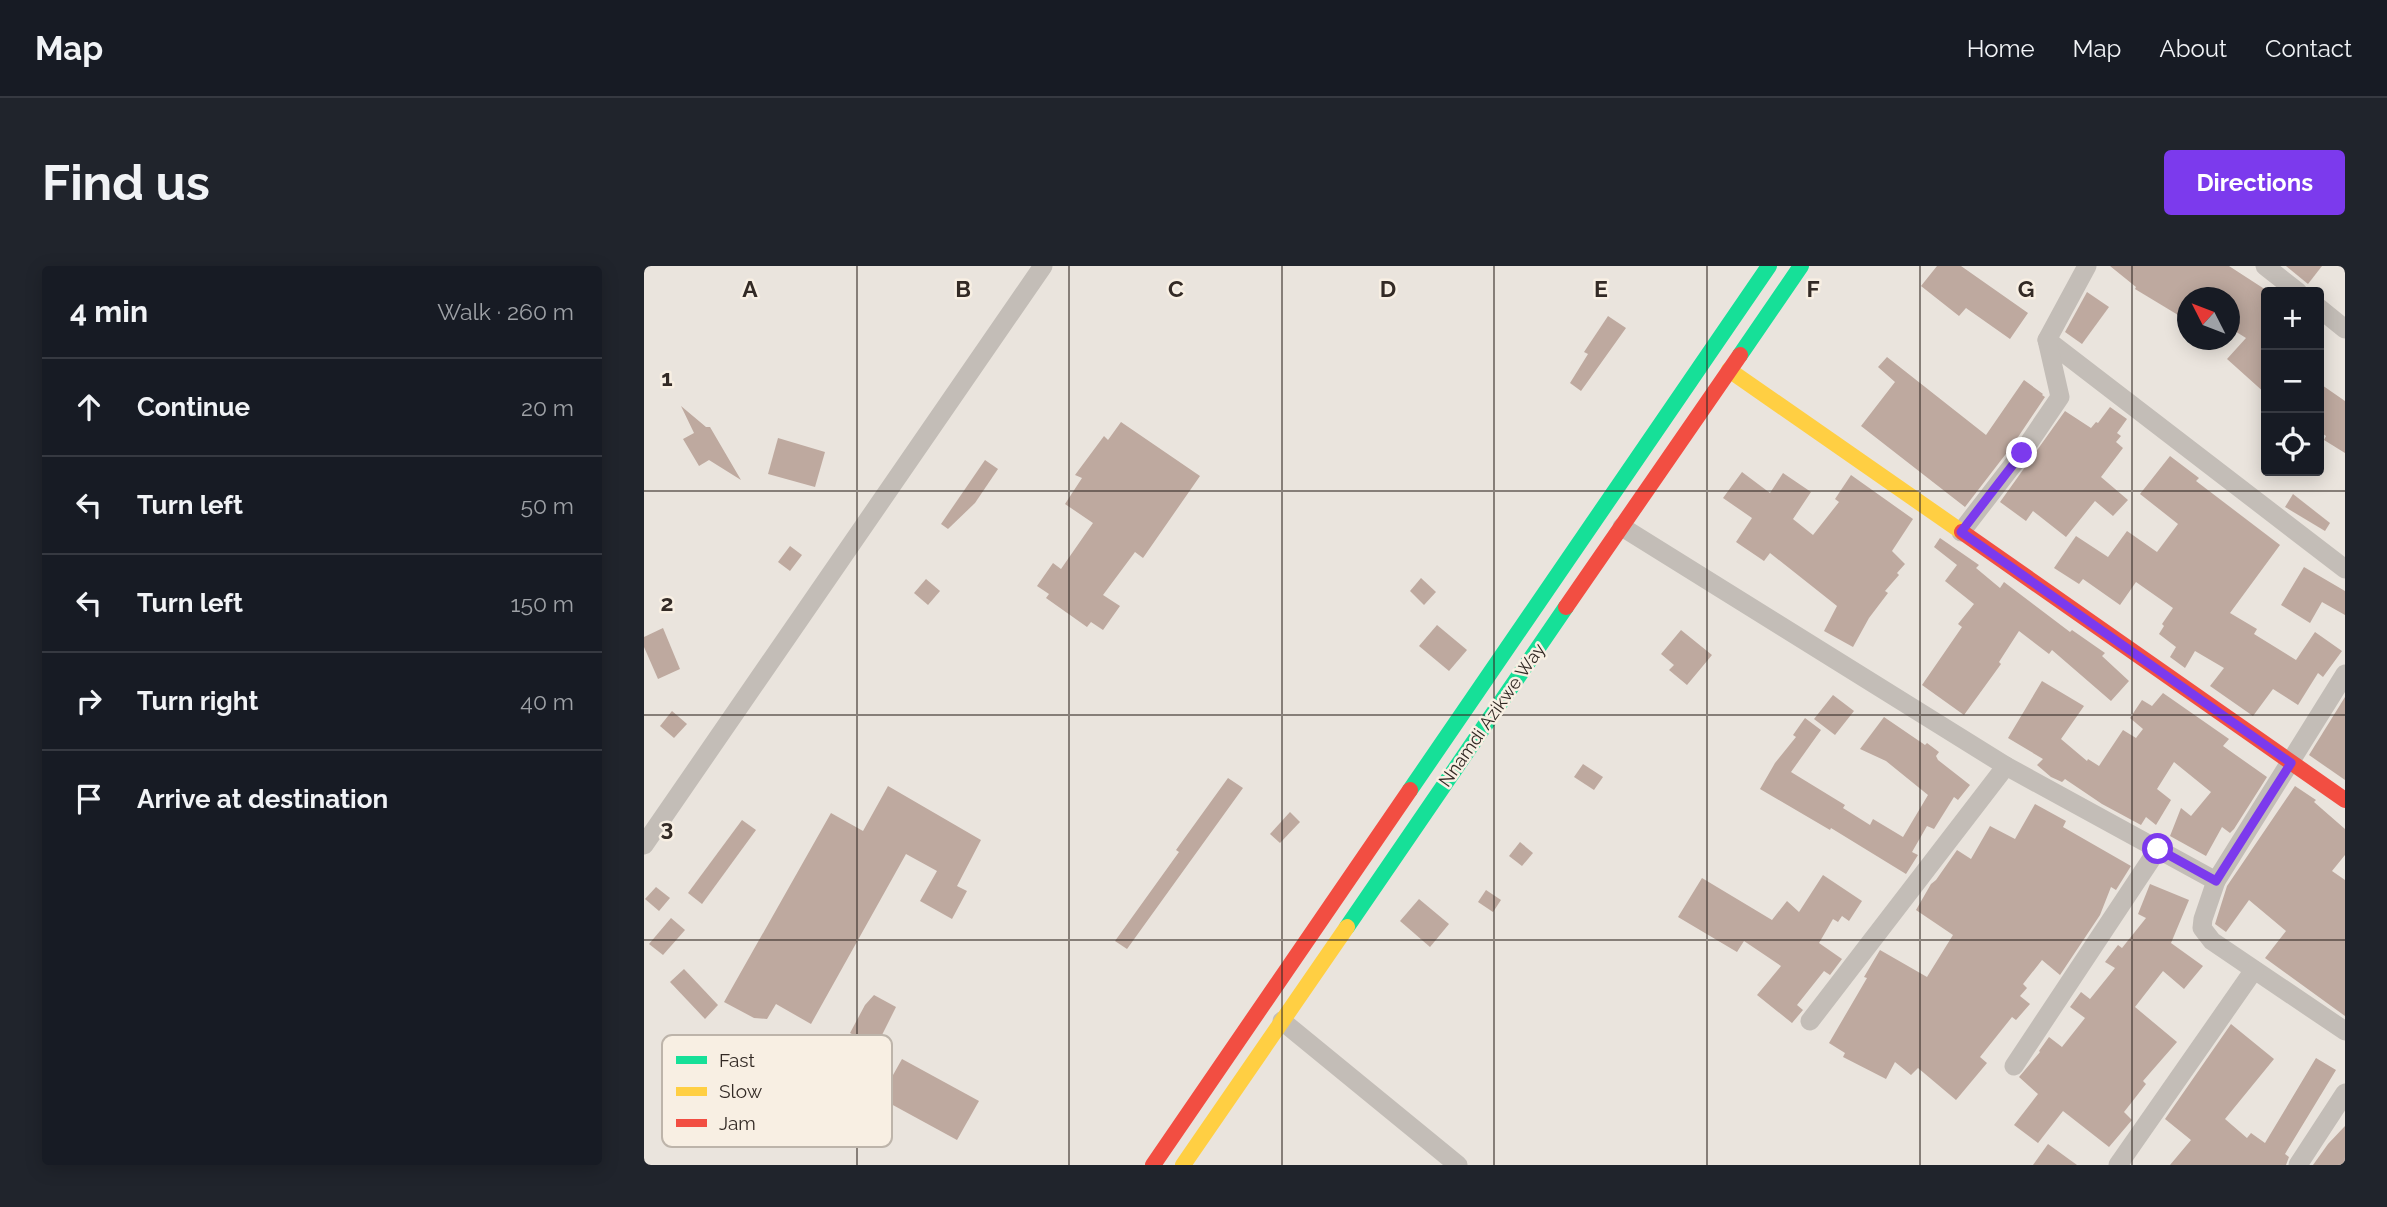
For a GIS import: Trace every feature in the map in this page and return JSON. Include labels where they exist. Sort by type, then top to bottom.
[{"type":"main road","name":"Nnamdi Azikwe Way","points":[[1153,1165],[1769,266]]},
{"type":"main road","name":"Nnamdi Azikwe Way","points":[[1184,1165],[1801,266]]},
{"type":"main road","points":[[1729,370],[2345,800]]},
{"type":"street","points":[[644,845],[1043,266]]},
{"type":"street","points":[[1961,532],[2022,453],[2060,397],[2047,340],[2087,266]]},
{"type":"street","points":[[2265,266],[2292,287]]},
{"type":"street","points":[[2324,312],[2345,329]]},
{"type":"street","points":[[2047,340],[2345,569]]},
{"type":"street","points":[[1622,527],[2006,766],[2216,881]]},
{"type":"street","points":[[2345,674],[2216,881],[2202,928],[2212,942],[2345,1031]]},
{"type":"street","points":[[1810,1021],[2006,766]]},
{"type":"street","points":[[2014,1066],[2158,849]]},
{"type":"street","points":[[2118,1165],[2254,970]]},
{"type":"street","points":[[1282,1021],[1458,1165]]},
{"type":"street","points":[[2298,1165],[2345,1093]]},
{"type":"building","points":[[1937,266],[1961,266],[2028,313],[2010,339],[1966,308],[1959,316],[1921,286]]},
{"type":"building","points":[[2110,266],[2229,266],[2261,287],[2261,390],[2227,359],[2235,350],[2240,350],[2240,345],[2246,338],[2240,334],[2240,287],[2177,287],[2177,314],[2135,289],[2136,287]]},
{"type":"building","points":[[2286,266],[2322,266],[2308,284]]},
{"type":"building","points":[[2087,292],[2109,307],[2082,344],[2065,332]]},
{"type":"building","points":[[1608,316],[1626,328],[1581,391],[1570,383],[1588,354],[1584,352]]},
{"type":"building","points":[[1887,357],[1986,435],[2024,380],[2045,397],[2012,446],[1965,507],[1861,426],[1895,382],[1878,367]]},
{"type":"building","points":[[2324,386],[2345,401],[2345,453],[2324,440]]},
{"type":"building","points":[[681,406],[706,427],[710,427],[741,480],[709,460],[699,466],[683,439],[694,433]]},
{"type":"building","points":[[2110,407],[2127,419],[2117,433],[2121,436],[2116,442],[2123,448],[2101,477],[2128,500],[2113,516],[2095,501],[2066,537],[2033,511],[2026,521],[2000,502],[2065,411],[2091,428]]},
{"type":"building","points":[[1121,422],[1200,476],[1143,558],[1135,552],[1103,595],[1120,606],[1103,630],[1091,622],[1087,627],[1046,598],[1049,594],[1037,586],[1053,563],[1061,569],[1093,523],[1065,504],[1082,478],[1075,475],[1104,436],[1108,440]]},
{"type":"building","points":[[778,438],[825,452],[815,487],[768,474]]},
{"type":"building","points":[[2170,456],[2199,478],[2196,481],[2280,545],[2230,613],[2257,629],[2254,634],[2296,660],[2315,632],[2342,651],[2323,677],[2318,673],[2298,705],[2273,689],[2253,716],[2210,686],[2224,668],[2195,651],[2185,668],[2170,657],[2176,647],[2159,634],[2173,608],[2136,582],[2120,605],[2083,579],[2079,584],[2054,568],[2076,536],[2108,557],[2127,531],[2157,552],[2178,524],[2140,494]]},
{"type":"building","points":[[985,460],[998,469],[975,503],[948,529],[941,524]]},
{"type":"building","points":[[1742,472],[1770,493],[1783,473],[1811,492],[1793,519],[1813,535],[1839,502],[1835,499],[1851,475],[1913,519],[1892,551],[1905,564],[1885,591],[1888,593],[1869,618],[1853,647],[1824,631],[1837,606],[1770,553],[1764,561],[1736,542],[1752,518],[1723,498]]},
{"type":"building","points":[[2293,494],[2330,523],[2325,531],[2285,507]]},
{"type":"building","points":[[1940,538],[1979,565],[1976,568],[2000,588],[2004,582],[2070,632],[2072,630],[2105,653],[2102,656],[2129,681],[2111,701],[2052,650],[2049,654],[2019,631],[1999,662],[2001,664],[1964,715],[1922,685],[1962,627],[1958,624],[1974,604],[1945,581],[1957,565],[1934,547]]},
{"type":"building","points":[[790,546],[802,555],[790,571],[778,562]]},
{"type":"building","points":[[2304,567],[2345,591],[2345,615],[2322,602],[2310,623],[2281,605]]},
{"type":"building","points":[[1421,578],[1436,592],[1424,605],[1410,591]]},
{"type":"building","points":[[926,579],[940,591],[928,605],[914,593]]},
{"type":"building","points":[[1437,625],[1467,650],[1449,671],[1419,646]]},
{"type":"building","points":[[663,628],[680,669],[658,679],[644,647],[644,637]]},
{"type":"building","points":[[1681,630],[1712,655],[1687,685],[1669,670],[1674,665],[1661,654]]},
{"type":"building","points":[[2042,681],[2084,706],[2061,739],[2087,761],[2088,759],[2099,766],[2123,730],[2136,738],[2143,729],[2130,718],[2142,700],[2152,706],[2163,693],[2229,739],[2223,746],[2267,777],[2234,829],[2230,833],[2222,827],[2206,856],[2170,836],[2181,808],[2191,816],[2211,792],[2174,762],[2157,789],[2171,800],[2156,825],[2146,817],[2141,825],[2102,804],[2065,779],[2062,782],[2051,777],[2037,765],[2043,759],[2008,738]]},
{"type":"building","points":[[1833,695],[1854,711],[1835,735],[1814,719]]},
{"type":"building","points":[[2345,697],[2345,780],[2309,755]]},
{"type":"building","points":[[672,711],[687,724],[674,738],[660,726]]},
{"type":"building","points":[[1884,717],[1939,752],[1936,756],[1938,760],[1970,785],[1958,800],[1954,797],[1934,829],[1927,826],[1912,852],[1918,855],[1906,874],[1760,789],[1775,763],[1796,737],[1793,735],[1805,718],[1821,730],[1791,772],[1845,805],[1843,808],[1870,825],[1873,819],[1903,837],[1928,795],[1886,761],[1860,749]]},
{"type":"building","points":[[1583,764],[1603,777],[1594,790],[1574,777]]},
{"type":"building","points":[[1228,778],[1243,788],[1127,949],[1115,941]]},
{"type":"building","points":[[888,786],[981,840],[957,886],[967,891],[952,919],[920,901],[937,871],[906,854],[811,1024],[776,1004],[767,1019],[754,1018],[724,1002],[831,813],[863,831]]},
{"type":"building","points":[[2295,786],[2316,800],[2314,802],[2345,829],[2345,855],[2332,871],[2345,880],[2345,1016],[2265,958],[2286,931],[2249,900],[2226,932],[2215,924],[2227,886]]},
{"type":"building","points":[[2035,804],[2066,821],[2063,827],[2131,866],[2116,890],[2111,887],[2100,915],[2060,975],[2042,960],[2023,984],[2027,988],[2020,996],[2030,1004],[2016,1020],[2012,1017],[1980,1057],[1987,1063],[1956,1100],[1918,1068],[1911,1075],[1895,1062],[1886,1079],[1843,1057],[1845,1053],[1829,1043],[1880,950],[1927,977],[1953,935],[1916,910],[1931,884],[1957,850],[1971,859],[1990,826],[2015,839]]},
{"type":"building","points":[[1290,812],[1300,822],[1280,843],[1270,834]]},
{"type":"building","points":[[742,820],[756,830],[702,904],[688,893]]},
{"type":"building","points":[[1520,842],[1533,853],[1522,866],[1509,856]]},
{"type":"building","points":[[1823,875],[1862,901],[1849,921],[1842,916],[1838,922],[1833,919],[1819,943],[1842,959],[1830,975],[1824,971],[1797,1005],[1803,1010],[1792,1023],[1757,995],[1781,966],[1744,941],[1737,952],[1678,917],[1702,878],[1772,920],[1787,901],[1799,912]]},
{"type":"building","points":[[2150,884],[2189,900],[2171,943],[2203,966],[2184,989],[2163,971],[2135,1007],[2177,1042],[2143,1081],[2146,1084],[2124,1112],[2132,1120],[2109,1147],[2063,1111],[2038,1143],[2014,1125],[2038,1094],[2019,1077],[2049,1037],[2062,1047],[2085,1018],[2070,1007],[2081,992],[2090,999],[2115,968],[2105,962],[2118,945],[2122,948],[2146,918],[2138,914]]},
{"type":"building","points":[[656,887],[670,898],[659,911],[645,899]]},
{"type":"building","points":[[1486,890],[1501,900],[1493,912],[1478,902]]},
{"type":"building","points":[[1419,899],[1449,924],[1430,947],[1400,921]]},
{"type":"building","points":[[671,918],[685,930],[663,955],[649,944]]},
{"type":"building","points":[[684,969],[718,1005],[705,1019],[670,982]]},
{"type":"building","points":[[874,995],[896,1007],[882,1035],[850,1033],[865,1005]]},
{"type":"building","points":[[2231,1024],[2274,1059],[2225,1119],[2247,1138],[2251,1133],[2265,1143],[2316,1058],[2336,1070],[2285,1154],[2289,1157],[2286,1165],[2170,1165],[2191,1140],[2165,1119]]},
{"type":"building","points":[[902,1059],[979,1101],[957,1140],[892,1105],[892,1077]]},
{"type":"building","points":[[2345,1126],[2345,1165],[2313,1165],[2328,1144]]},
{"type":"building","points":[[2048,1144],[2077,1165],[2033,1165]]},
{"type":"traffic: fast","points":[[1410,790],[1769,266]]},
{"type":"traffic: fast","points":[[1740,355],[1801,266]]},
{"type":"traffic: fast","points":[[1347,927],[1566,607]]},
{"type":"traffic: slow","points":[[1729,370],[1962,532]]},
{"type":"traffic: slow","points":[[1183,1165],[1347,927]]},
{"type":"traffic: jam","points":[[1566,607],[1740,355]]},
{"type":"traffic: jam","points":[[1962,532],[2345,800]]},
{"type":"traffic: jam","points":[[1153,1165],[1410,790]]},
{"type":"route","points":[[2022,453],[1961,532],[2291,763],[2216,881],[2158,849]]}]
